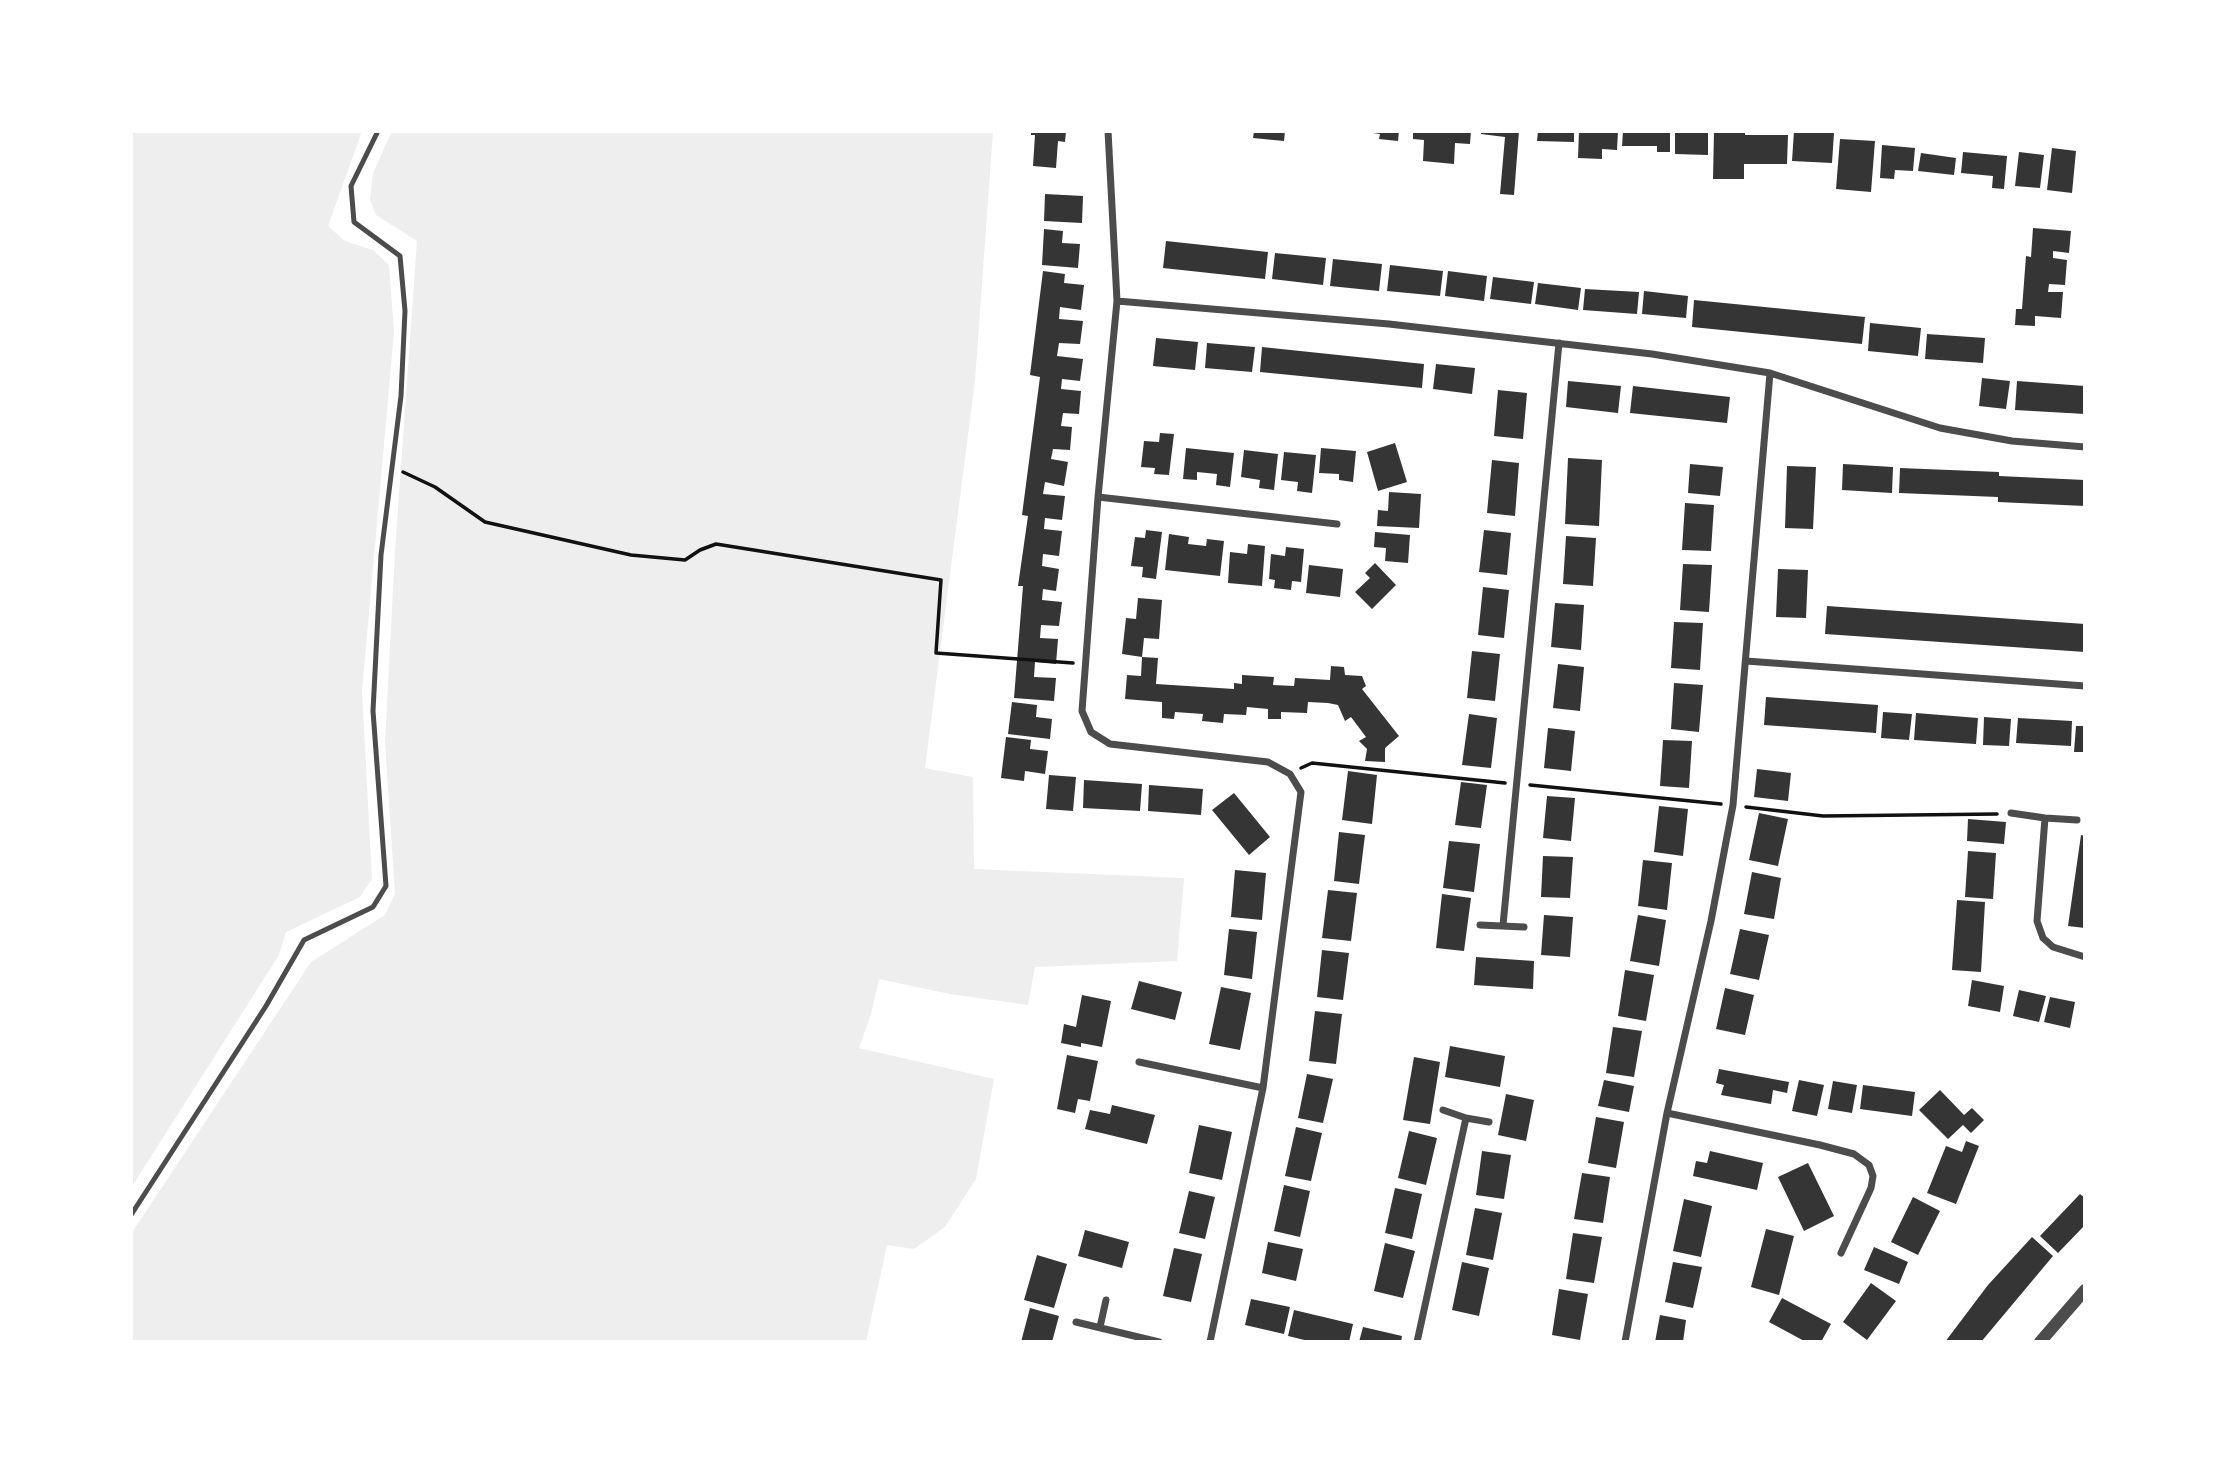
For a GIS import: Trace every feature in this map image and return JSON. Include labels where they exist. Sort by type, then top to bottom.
[{"type":"street","points":[[1108,131],[1117,301],[1098,497],[1082,711],[1091,732],[1110,744],[1268,762],[1290,774],[1301,792],[1263,1088],[1210,1342]]},
{"type":"street","points":[[1117,301],[1389,324],[1651,355],[1770,373],[1940,428],[2012,441],[2085,447]]},
{"type":"street","points":[[1503,925],[1559,343]]},
{"type":"street","points":[[1625,1342],[1667,1113],[1711,921],[1732,806],[1770,373]]},
{"type":"street","points":[[1098,497],[1337,524]]},
{"type":"street","points":[[1746,661],[2085,686]]},
{"type":"street","points":[[2011,813],[2077,820]]},
{"type":"street","points":[[2045,818],[2037,921],[2043,938],[2053,947],[2085,957]]},
{"type":"street","points":[[1480,925],[1524,927]]},
{"type":"street","points":[[1139,1062],[1263,1088]]},
{"type":"street","points":[[1443,1110],[1489,1122]]},
{"type":"street","points":[[1667,1113],[1820,1145],[1854,1154],[1869,1165],[1873,1175],[1871,1188],[1841,1253]]},
{"type":"street","points":[[1417,1342],[1466,1118]]},
{"type":"street","points":[[2039,1342],[2085,1290]]},
{"type":"street","points":[[1100,1327],[1106,1300]]},
{"type":"street","points":[[1076,1322],[1159,1342]]},
{"type":"lane","points":[[131,1215],[266,1006],[304,940],[373,907],[386,886],[373,711],[381,555],[401,396],[405,311],[400,256],[354,222],[351,186],[378,131]]},
{"type":"path","points":[[392,467],[435,487],[485,522],[631,555],[685,560],[716,544],[941,580],[936,653],[1086,664]]},
{"type":"path","points":[[1290,774],[1312,763],[1823,816],[2011,813]]},
{"type":"shaded area","points":[[131,131],[362,131],[328,226],[345,241],[373,250],[389,265],[394,332],[362,691],[372,879],[360,897],[286,932],[279,955],[131,1188]]},
{"type":"shaded area","points":[[392,131],[993,131],[975,381],[925,768],[973,777],[974,869],[1184,878],[1177,961],[1035,967],[1028,1005],[950,994],[879,979],[859,1048],[994,1079],[976,1179],[945,1227],[914,1249],[887,1245],[866,1342],[131,1342],[131,1234],[311,962],[385,915],[395,894],[385,742],[395,551],[417,241],[376,215],[370,200],[373,173]]},
{"type":"building","points":[[1031,131],[1066,131],[1065,142],[1058,141],[1056,168],[1033,166],[1035,135],[1031,135]]},
{"type":"building","points":[[1254,131],[1285,131],[1284,141],[1253,138]]},
{"type":"building","points":[[1373,131],[1399,131],[1398,141],[1379,139],[1380,134]]},
{"type":"building","points":[[1413,131],[1471,131],[1470,144],[1455,143],[1454,164],[1423,161],[1424,140],[1413,139]]},
{"type":"building","points":[[1481,131],[1519,131],[1514,195],[1500,194],[1505,137],[1481,134]]},
{"type":"building","points":[[1538,131],[1574,131],[1574,142],[1537,141]]},
{"type":"building","points":[[1579,131],[1618,131],[1617,150],[1602,149],[1602,159],[1578,158]]},
{"type":"building","points":[[1623,131],[1670,131],[1670,152],[1657,152],[1657,146],[1622,146]]},
{"type":"building","points":[[1675,131],[1708,131],[1708,155],[1675,154]]},
{"type":"building","points":[[1714,131],[1745,131],[1745,135],[1788,135],[1787,164],[1744,164],[1744,179],[1713,179]]},
{"type":"building","points":[[1794,131],[1834,133],[1832,163],[1792,161]]},
{"type":"building","points":[[1840,139],[1875,141],[1871,192],[1836,189]]},
{"type":"building","points":[[1882,145],[1915,148],[1913,171],[1895,170],[1894,179],[1880,178]]},
{"type":"building","points":[[2052,148],[2076,151],[2072,193],[2047,190]]},
{"type":"building","points":[[1963,152],[2007,156],[2004,189],[1992,188],[1993,176],[1961,173]]},
{"type":"building","points":[[2019,152],[2044,155],[2040,188],[2015,186]]},
{"type":"building","points":[[1921,153],[1956,158],[1954,175],[1918,171]]},
{"type":"building","points":[[1045,194],[1083,196],[1082,223],[1044,221]]},
{"type":"building","points":[[2033,228],[2071,231],[2069,253],[2053,251],[2053,258],[2067,260],[2065,285],[2049,284],[2048,292],[2063,292],[2061,318],[2035,316],[2035,326],[2015,325],[2016,309],[2022,309],[2026,256],[2031,257]]},
{"type":"building","points":[[1044,229],[1063,231],[1062,243],[1080,244],[1078,268],[1042,265]]},
{"type":"building","points":[[1166,241],[1268,252],[1265,279],[1163,268]]},
{"type":"building","points":[[1275,253],[1326,258],[1323,285],[1272,279]]},
{"type":"building","points":[[1333,259],[1382,264],[1379,291],[1330,286]]},
{"type":"building","points":[[1390,265],[1443,271],[1440,296],[1387,291]]},
{"type":"building","points":[[1043,271],[1065,274],[1064,283],[1084,285],[1081,310],[1060,307],[1059,319],[1083,321],[1080,344],[1059,343],[1057,356],[1083,359],[1080,381],[1062,379],[1061,389],[1081,391],[1079,414],[1063,413],[1061,426],[1072,427],[1070,450],[1053,449],[1051,459],[1068,462],[1064,486],[1045,482],[1043,494],[1065,496],[1062,520],[1045,518],[1044,529],[1062,531],[1059,556],[1043,554],[1042,566],[1059,569],[1056,591],[1043,589],[1042,600],[1062,602],[1059,626],[1041,625],[1040,638],[1058,639],[1056,664],[1035,662],[1034,677],[1056,678],[1054,701],[1014,698],[1023,586],[1018,586],[1028,516],[1022,515],[1040,377],[1030,375]]},
{"type":"building","points":[[1448,271],[1487,276],[1484,301],[1445,296]]},
{"type":"building","points":[[1493,277],[1534,282],[1531,304],[1490,299]]},
{"type":"building","points":[[1538,283],[1581,288],[1578,310],[1535,304]]},
{"type":"building","points":[[1585,289],[1639,292],[1637,314],[1583,310]]},
{"type":"building","points":[[1644,291],[1688,296],[1686,318],[1642,314]]},
{"type":"building","points":[[1694,300],[1865,317],[1862,344],[1692,327]]},
{"type":"building","points":[[1870,323],[1921,328],[1918,356],[1868,351]]},
{"type":"building","points":[[1927,334],[1985,338],[1983,363],[1925,359]]},
{"type":"building","points":[[1156,338],[1198,342],[1195,370],[1153,366]]},
{"type":"building","points":[[1207,343],[1255,347],[1252,372],[1205,368]]},
{"type":"building","points":[[1262,347],[1424,364],[1422,388],[1260,372]]},
{"type":"building","points":[[1436,364],[1475,368],[1472,394],[1433,389]]},
{"type":"building","points":[[1982,378],[2010,381],[2006,409],[1979,406]]},
{"type":"building","points":[[1568,381],[1621,386],[1618,413],[1566,407]]},
{"type":"building","points":[[2017,381],[2085,386],[2085,414],[2015,410]]},
{"type":"building","points":[[1633,386],[1730,397],[1727,423],[1630,413]]},
{"type":"building","points":[[1498,390],[1527,393],[1523,439],[1494,436]]},
{"type":"building","points":[[1160,433],[1174,434],[1169,475],[1154,474],[1155,468],[1141,467],[1144,441],[1159,442]]},
{"type":"building","points":[[1395,443],[1407,482],[1378,491],[1367,452]]},
{"type":"building","points":[[1186,448],[1234,453],[1230,487],[1216,485],[1217,474],[1197,472],[1197,480],[1183,479]]},
{"type":"building","points":[[1321,448],[1356,451],[1353,482],[1339,480],[1339,474],[1319,473]]},
{"type":"building","points":[[1244,450],[1278,454],[1274,490],[1259,488],[1260,480],[1241,477]]},
{"type":"building","points":[[1284,452],[1316,455],[1312,493],[1297,491],[1298,482],[1281,480]]},
{"type":"building","points":[[1568,458],[1602,460],[1599,526],[1565,524]]},
{"type":"building","points":[[1492,460],[1519,463],[1515,516],[1487,513]]},
{"type":"building","points":[[1690,464],[1723,467],[1720,496],[1688,493]]},
{"type":"building","points":[[1843,464],[1893,467],[1892,493],[1842,490]]},
{"type":"building","points":[[1787,466],[1816,467],[1813,529],[1785,528]]},
{"type":"building","points":[[1900,468],[1999,472],[1999,476],[2085,480],[2085,506],[1998,502],[1998,497],[1899,493]]},
{"type":"building","points":[[1389,492],[1421,494],[1419,528],[1377,526],[1378,510],[1388,511]]},
{"type":"building","points":[[1685,503],[1714,505],[1711,551],[1682,550]]},
{"type":"building","points":[[1146,530],[1162,532],[1156,579],[1142,577],[1143,567],[1131,566],[1135,537],[1145,538]]},
{"type":"building","points":[[1484,530],[1511,533],[1507,575],[1479,572]]},
{"type":"building","points":[[1375,532],[1410,535],[1408,563],[1385,561],[1386,548],[1374,547]]},
{"type":"building","points":[[1169,534],[1189,537],[1188,544],[1206,546],[1207,539],[1224,541],[1220,576],[1165,570]]},
{"type":"building","points":[[1566,536],[1596,538],[1593,586],[1563,584]]},
{"type":"building","points":[[1248,544],[1265,546],[1262,586],[1228,583],[1230,552],[1247,554]]},
{"type":"building","points":[[1286,547],[1304,549],[1301,582],[1292,581],[1291,590],[1274,588],[1275,580],[1269,579],[1271,554],[1285,556]]},
{"type":"building","points":[[1375,563],[1396,585],[1372,609],[1355,592],[1370,578],[1365,573]]},
{"type":"building","points":[[1683,564],[1712,565],[1709,612],[1680,610]]},
{"type":"building","points":[[1309,565],[1343,569],[1340,597],[1306,593]]},
{"type":"building","points":[[1778,569],[1808,570],[1806,618],[1776,617]]},
{"type":"building","points":[[1483,587],[1509,590],[1504,638],[1478,635]]},
{"type":"building","points":[[1138,598],[1162,600],[1159,639],[1144,638],[1142,657],[1122,654],[1126,618],[1136,619]]},
{"type":"building","points":[[1555,603],[1584,605],[1581,650],[1551,647]]},
{"type":"building","points":[[1827,606],[2085,624],[2085,652],[1825,634]]},
{"type":"building","points":[[1674,622],[1703,623],[1700,670],[1671,668]]},
{"type":"building","points":[[1472,651],[1500,654],[1495,701],[1467,698]]},
{"type":"building","points":[[1142,657],[1158,658],[1156,684],[1234,689],[1234,683],[1242,684],[1242,675],[1274,677],[1273,685],[1294,686],[1295,678],[1330,680],[1331,666],[1344,667],[1345,675],[1362,676],[1366,686],[1362,689],[1399,736],[1385,748],[1385,762],[1365,761],[1367,749],[1359,741],[1366,737],[1351,717],[1345,721],[1338,705],[1328,703],[1308,702],[1307,713],[1281,712],[1281,719],[1268,719],[1268,709],[1247,707],[1246,715],[1224,714],[1223,723],[1202,721],[1203,714],[1175,712],[1174,719],[1162,718],[1162,702],[1125,699],[1127,675],[1141,676]]},
{"type":"building","points":[[1558,664],[1584,667],[1580,711],[1553,708]]},
{"type":"building","points":[[1674,683],[1703,685],[1699,732],[1671,729]]},
{"type":"building","points":[[1766,697],[1878,705],[1876,733],[1764,725]]},
{"type":"building","points":[[1012,702],[1037,705],[1036,717],[1052,719],[1050,739],[1008,734]]},
{"type":"building","points":[[1883,712],[1912,714],[1909,740],[1881,738]]},
{"type":"building","points":[[1916,713],[1978,718],[1976,744],[1914,740]]},
{"type":"building","points":[[1469,714],[1497,718],[1491,768],[1462,765]]},
{"type":"building","points":[[1984,717],[2011,719],[2009,746],[1983,745]]},
{"type":"building","points":[[2018,718],[2072,721],[2071,746],[2016,743]]},
{"type":"building","points":[[2076,726],[2085,726],[2085,752],[2074,752]]},
{"type":"building","points":[[1548,728],[1575,731],[1571,771],[1544,768]]},
{"type":"building","points":[[1006,737],[1031,740],[1030,749],[1048,751],[1045,774],[1025,771],[1024,781],[1001,778]]},
{"type":"building","points":[[1663,740],[1692,741],[1689,788],[1660,786]]},
{"type":"building","points":[[1757,769],[1791,773],[1788,801],[1754,797]]},
{"type":"building","points":[[1348,771],[1377,775],[1372,824],[1342,820]]},
{"type":"building","points":[[1049,775],[1076,777],[1073,811],[1046,809]]},
{"type":"building","points":[[1084,780],[1142,784],[1140,811],[1083,808]]},
{"type":"building","points":[[1461,782],[1487,785],[1481,828],[1455,825]]},
{"type":"building","points":[[1149,785],[1203,789],[1201,815],[1148,811]]},
{"type":"building","points":[[1234,793],[1270,837],[1249,855],[1212,810]]},
{"type":"building","points":[[1547,796],[1575,798],[1571,841],[1543,838]]},
{"type":"building","points":[[1659,806],[1688,809],[1683,856],[1654,852]]},
{"type":"building","points":[[1759,813],[1788,819],[1778,866],[1749,860]]},
{"type":"building","points":[[1968,819],[2006,822],[2004,844],[1967,841]]},
{"type":"building","points":[[1339,832],[1365,835],[1359,884],[1334,881]]},
{"type":"building","points":[[2081,835],[2085,836],[2085,928],[2068,926]]},
{"type":"building","points":[[1449,841],[1480,844],[1474,892],[1443,888]]},
{"type":"building","points":[[1968,851],[1996,853],[1993,899],[1965,897]]},
{"type":"building","points":[[1543,856],[1573,857],[1570,898],[1541,897]]},
{"type":"building","points":[[1643,860],[1672,863],[1667,910],[1638,906]]},
{"type":"building","points":[[1235,870],[1266,873],[1262,920],[1231,917]]},
{"type":"building","points":[[1752,872],[1781,878],[1774,919],[1744,914]]},
{"type":"building","points":[[1328,890],[1357,893],[1351,941],[1322,938]]},
{"type":"building","points":[[1442,894],[1471,898],[1464,951],[1436,948]]},
{"type":"building","points":[[1957,900],[1985,902],[1981,972],[1952,970]]},
{"type":"building","points":[[1544,915],[1573,917],[1570,957],[1541,955]]},
{"type":"building","points":[[1638,915],[1666,920],[1659,966],[1630,961]]},
{"type":"building","points":[[1229,929],[1257,932],[1252,979],[1224,975]]},
{"type":"building","points":[[1740,929],[1769,935],[1759,980],[1730,974]]},
{"type":"building","points":[[1322,950],[1349,953],[1343,1000],[1317,997]]},
{"type":"building","points":[[1476,957],[1534,961],[1533,989],[1474,985]]},
{"type":"building","points":[[1625,970],[1654,975],[1646,1021],[1618,1016]]},
{"type":"building","points":[[1972,980],[2004,986],[2000,1012],[1968,1006]]},
{"type":"building","points":[[1139,981],[1182,992],[1175,1020],[1131,1009]]},
{"type":"building","points":[[1221,987],[1251,993],[1240,1050],[1209,1044]]},
{"type":"building","points":[[1725,988],[1754,995],[1745,1035],[1716,1029]]},
{"type":"building","points":[[2019,990],[2046,996],[2039,1022],[2013,1016]]},
{"type":"building","points":[[1082,995],[1111,1001],[1102,1047],[1061,1043],[1064,1024],[1076,1027]]},
{"type":"building","points":[[2050,997],[2075,1002],[2070,1028],[2044,1022]]},
{"type":"building","points":[[1315,1011],[1342,1014],[1336,1064],[1309,1061]]},
{"type":"building","points":[[1613,1027],[1642,1031],[1634,1077],[1606,1073]]},
{"type":"building","points":[[1450,1046],[1505,1056],[1500,1087],[1445,1077]]},
{"type":"building","points":[[1067,1055],[1098,1061],[1090,1101],[1078,1099],[1075,1113],[1057,1109]]},
{"type":"building","points":[[1414,1057],[1440,1062],[1430,1124],[1403,1120]]},
{"type":"building","points":[[1719,1069],[1789,1082],[1787,1093],[1773,1090],[1771,1104],[1721,1095],[1724,1085],[1716,1083]]},
{"type":"building","points":[[1307,1074],[1333,1079],[1323,1123],[1298,1118]]},
{"type":"building","points":[[1604,1080],[1634,1086],[1629,1112],[1598,1106]]},
{"type":"building","points":[[1799,1080],[1824,1085],[1817,1116],[1792,1111]]},
{"type":"building","points":[[1833,1081],[1857,1085],[1852,1113],[1828,1109]]},
{"type":"building","points":[[1863,1085],[1915,1092],[1912,1116],[1860,1109]]},
{"type":"building","points":[[1940,1090],[1964,1115],[1972,1108],[1984,1120],[1971,1133],[1963,1125],[1948,1139],[1919,1110]]},
{"type":"building","points":[[1506,1094],[1534,1100],[1526,1141],[1498,1135]]},
{"type":"building","points":[[1112,1105],[1155,1115],[1147,1144],[1085,1129],[1090,1110],[1110,1114]]},
{"type":"building","points":[[1596,1117],[1624,1122],[1616,1168],[1588,1163]]},
{"type":"building","points":[[1199,1125],[1232,1132],[1222,1180],[1189,1173]]},
{"type":"building","points":[[1296,1127],[1322,1133],[1311,1181],[1285,1176]]},
{"type":"building","points":[[1409,1131],[1437,1138],[1426,1185],[1398,1178]]},
{"type":"building","points":[[1966,1141],[1979,1146],[1956,1204],[1927,1193],[1946,1146],[1962,1152]]},
{"type":"building","points":[[1482,1151],[1511,1155],[1504,1199],[1476,1195]]},
{"type":"building","points":[[1710,1151],[1763,1163],[1757,1190],[1693,1176],[1696,1161],[1707,1163]]},
{"type":"building","points":[[1808,1163],[1834,1216],[1804,1231],[1778,1177]]},
{"type":"building","points":[[1582,1173],[1610,1177],[1603,1223],[1574,1219]]},
{"type":"building","points":[[1284,1185],[1310,1191],[1300,1237],[1274,1231]]},
{"type":"building","points":[[1395,1188],[1422,1194],[1412,1239],[1385,1233]]},
{"type":"building","points":[[1189,1191],[1215,1197],[1205,1239],[1179,1233]]},
{"type":"building","points":[[2080,1194],[2085,1198],[2085,1225],[2058,1253],[2040,1236]]},
{"type":"building","points":[[1913,1197],[1940,1211],[1918,1255],[1891,1242]]},
{"type":"building","points":[[1684,1199],[1712,1206],[1701,1257],[1673,1251]]},
{"type":"building","points":[[1475,1208],[1502,1213],[1493,1260],[1466,1255]]},
{"type":"building","points":[[1766,1229],[1794,1236],[1779,1295],[1751,1287]]},
{"type":"building","points":[[1085,1230],[1129,1242],[1122,1268],[1078,1256]]},
{"type":"building","points":[[1573,1233],[1602,1237],[1594,1283],[1566,1279]]},
{"type":"building","points":[[2032,1237],[2053,1256],[1981,1342],[1945,1342],[1988,1285]]},
{"type":"building","points":[[1268,1242],[1303,1249],[1296,1281],[1262,1273]]},
{"type":"building","points":[[1385,1243],[1415,1251],[1403,1298],[1374,1291]]},
{"type":"building","points":[[1874,1247],[1908,1262],[1899,1284],[1864,1270]]},
{"type":"building","points":[[1174,1248],[1202,1254],[1191,1302],[1163,1296]]},
{"type":"building","points":[[1037,1255],[1067,1264],[1054,1308],[1024,1300]]},
{"type":"building","points":[[1462,1262],[1489,1268],[1479,1316],[1452,1310]]},
{"type":"building","points":[[1673,1262],[1702,1267],[1693,1308],[1665,1302]]},
{"type":"building","points":[[1871,1283],[1896,1301],[1867,1340],[1843,1322]]},
{"type":"building","points":[[1559,1289],[1588,1294],[1580,1340],[1552,1335]]},
{"type":"building","points":[[1782,1298],[1831,1324],[1821,1342],[1806,1342],[1769,1322]]},
{"type":"building","points":[[1251,1299],[1290,1307],[1284,1334],[1245,1325]]},
{"type":"building","points":[[1030,1308],[1059,1316],[1052,1342],[1021,1342]]},
{"type":"building","points":[[1294,1310],[1353,1324],[1349,1342],[1313,1342],[1288,1336]]},
{"type":"building","points":[[1660,1315],[1686,1320],[1683,1342],[1655,1342]]},
{"type":"building","points":[[1363,1327],[1402,1336],[1401,1342],[1359,1342]]}]
